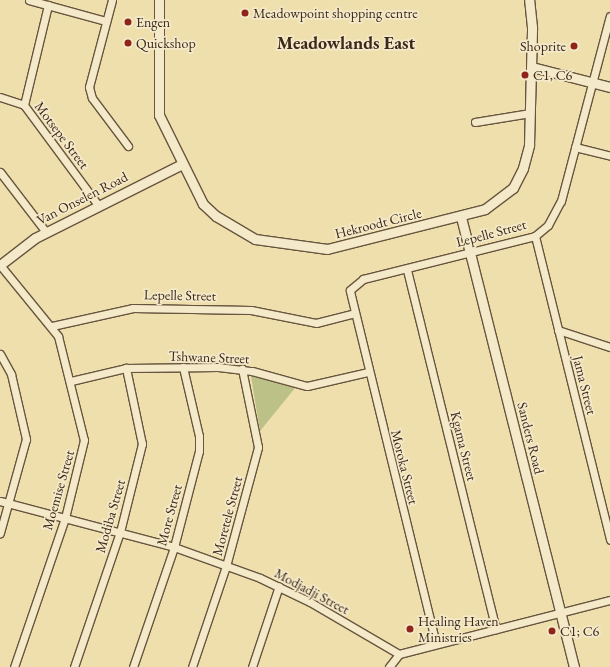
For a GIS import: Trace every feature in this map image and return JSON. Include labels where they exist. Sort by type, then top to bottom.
[{"type":"street","points":[[29,0],[106,21]]},
{"type":"street","points":[[112,0],[90,92],[128,146]]},
{"type":"street","name":"Hekroodt Circle","points":[[159,0],[158,109],[182,164],[209,210],[247,236],[266,242],[336,248],[461,217],[491,206],[513,188],[527,155],[532,67],[529,0]]},
{"type":"street","name":"Motsepe Street","points":[[48,5],[24,105],[98,205]]},
{"type":"street","name":"Lepelle Street","points":[[350,296],[350,290],[357,282],[535,236],[555,215],[610,18]]},
{"type":"street","points":[[532,67],[610,87]]},
{"type":"street","points":[[0,97],[24,105]]},
{"type":"street","points":[[475,122],[530,113]]},
{"type":"street","points":[[575,147],[610,156]]},
{"type":"street","name":"Van Onselen Road","points":[[0,265],[46,232],[182,164]]},
{"type":"street","points":[[0,172],[46,232]]},
{"type":"street","name":"Sanders Road","points":[[461,217],[574,667]]},
{"type":"street","name":"Jama Street","points":[[535,236],[610,540]]},
{"type":"street","name":"Moemise Street","points":[[0,265],[52,326],[61,342],[71,381],[84,446],[65,518],[14,667]]},
{"type":"street","name":"Kgama Street","points":[[407,270],[496,629]]},
{"type":"street","name":"Moroka Street","points":[[350,296],[436,644]]},
{"type":"street","name":"Lepelle Street","points":[[52,326],[133,308],[251,310],[311,323],[354,313]]},
{"type":"street","points":[[558,330],[610,347]]},
{"type":"street","points":[[0,354],[11,374],[26,439],[10,504],[0,533]]},
{"type":"street","name":"Tshwane Street","points":[[71,381],[126,368],[183,367],[242,369],[307,386],[368,372]]},
{"type":"street","name":"More Street","points":[[133,667],[174,547],[200,443],[183,367]]},
{"type":"street","name":"Modiba Street","points":[[74,667],[120,532],[142,444],[126,368]]},
{"type":"street","name":"Moretele Street","points":[[192,667],[226,566],[258,447],[242,369]]},
{"type":"street","name":"Modjadji Street","points":[[0,501],[174,547],[279,586],[399,654]]},
{"type":"street","points":[[252,667],[279,586]]},
{"type":"street","points":[[389,667],[399,654],[610,600]]},
{"type":"green space","points":[[251,376],[295,388],[260,431]]},
{"type":"place","name":"Meadowpoint shopping centre","points":[[245,13]]},
{"type":"place","name":"Engen","points":[[128,22]]},
{"type":"place","name":"Quickshop","points":[[128,43]]},
{"type":"place","name":"Shoprite","points":[[574,46]]},
{"type":"place","name":"C1, C6","points":[[525,75]]},
{"type":"place","name":"Healing Haven Ministries","points":[[410,629]]},
{"type":"place","name":"C1; C6","points":[[552,631]]},
{"type":"district","name":"Meadowlands East","points":[[346,43]]}]
